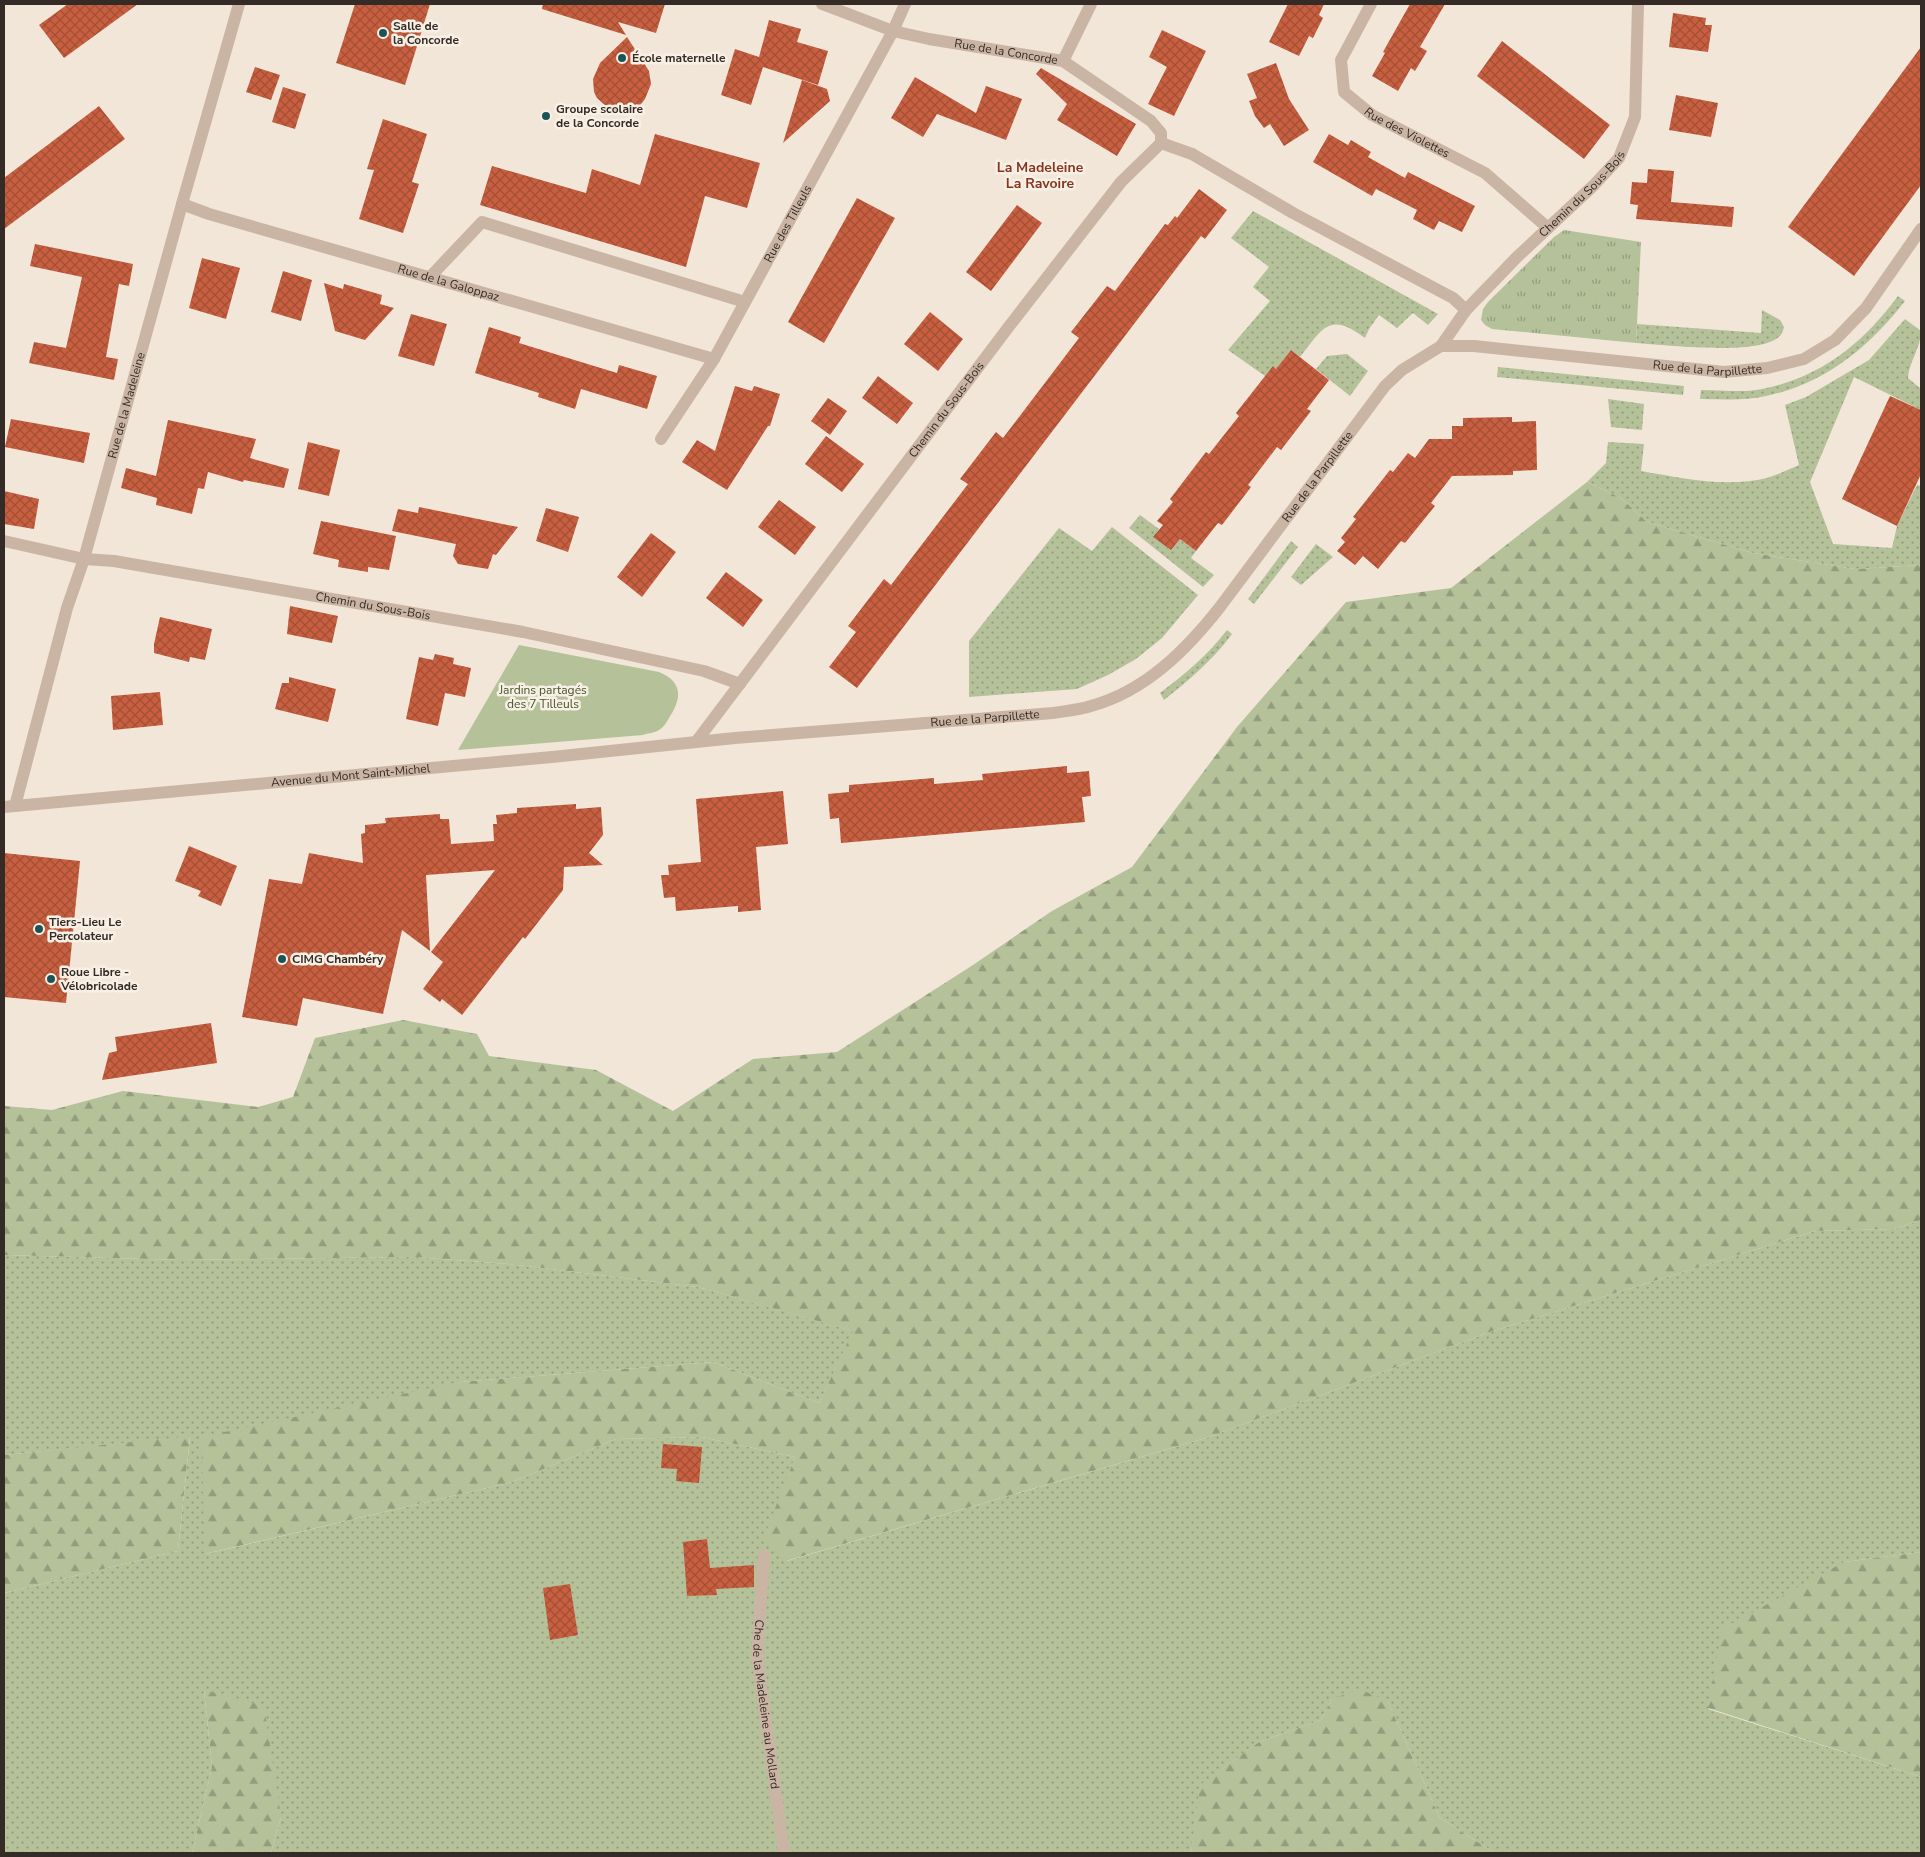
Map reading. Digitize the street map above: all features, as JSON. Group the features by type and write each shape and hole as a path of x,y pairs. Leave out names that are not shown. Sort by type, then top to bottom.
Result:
{"street":[{"name":"Rue de la Madeleine","path":"9,806 67,608 84,559 239,4"},
{"name":"Rue de la Concorde","path":"822,4 892,31 929,39 1063,60 1151,121 1161,133 1162,143"},
{"name":"Rue des Tilleuls","path":"661,439 714,360 905,4"},
{"path":"1063,60 1091,4"},
{"name":"Rue des Violettes","path":"1371,4 1341,60 1344,92 1372,115 1485,172 1548,228"},
{"name":"Chemin du Sous-Bois","path":"1441,346 1466,310 1594,185 1619,158 1635,116 1638,4"},
{"path":"1162,143 1192,154 1293,213 1453,298 1466,310"},
{"name":"Chemin du Sous-Bois","path":"696,742 1007,329 1121,182 1162,143"},
{"name":"Rue de la Galoppaz","path":"182,204 714,360"},
{"path":"430,277 482,222 746,302"},
{"name":"Rue de la Parpillette","path":"696,742 1053,713 1092,706 1143,682 1175,659 1201,631 1385,386 1402,370 1441,346 1474,346 1724,372 1767,368 1804,359 1835,340 1866,308 1921,229"},
{"name":"Chemin du Sous-Bois","path":"4,540 84,559 114,561 524,632 704,671 740,684"},
{"name":"Avenue du Mont Saint-Michel","path":"9,806 696,742"},
{"name":"Che de la Madeleine au Mollard","path":"764,1555 757,1656 784,1853"}],"green space":[{"path":"1253,211 1438,314 1428,325 1413,313 1397,328 1379,315 1365,338 1343,326 1335,324 1328,326 1321,331 1300,357 1291,350 1276,369 1273,366 1265,376 1228,350 1270,301 1253,287 1269,267 1231,238"},
{"path":"1564,230 1641,242 1636,343 1492,329 1481,320 1483,309 1488,302 1554,237"},
{"path":"1898,296 1905,301 1876,334 1844,361 1808,383 1758,398 1700,399 1701,390 1740,391 1762,389 1804,376 1822,367 1839,356 1870,329"},
{"path":"1762,310 1780,320 1784,327 1779,337 1764,344 1748,347 1709,348 1636,343 1637,324 1761,333"},
{"path":"1905,319 1921,331 1908,378 1921,389 1921,410 1854,377 1810,482 1833,544 1892,548 1897,526 1917,485 1921,486 1921,565 1855,569 1753,553 1647,522 1621,498 1587,482 1606,463 1608,442 1644,444 1641,471 1704,481 1751,481 1771,477 1799,465 1785,405 1806,397 1869,360"},
{"path":"1347,354 1368,371 1350,396 1316,369 1327,356"},
{"path":"1498,367 1684,386 1683,395 1497,377"},
{"path":"1608,399 1644,404 1642,430 1611,427"},
{"path":"1587,482 1621,498 1647,522 1753,553 1855,569 1921,565 1921,1220 1894,1229 1815,1231 1487,1333 1209,1437 786,1561 764,1537 795,1457 702,1437 616,1439 512,1482 205,1554 201,1437 459,1382 713,1362 819,1403 853,1331 698,1287 509,1264 414,1257 181,1260 4,1255 4,1106 52,1110 123,1091 258,1107 293,1097 315,1038 403,1020 477,1034 489,1056 596,1070 673,1111 753,1059 837,1052 973,965 1052,911 1132,867 1237,727 1346,602 1451,588"},
{"path":"1140,515 1159,529 1154,537 1171,550 1180,539 1196,551 1191,558 1214,575 1203,587 1129,528"},
{"path":"1112,527 1198,595 1162,638 1136,659 1108,675 1077,689 969,697 969,641 1059,528 1092,551"},
{"path":"1291,541 1298,547 1254,604 1248,599"},
{"path":"1316,544 1333,557 1301,585 1291,577"},
{"path":"1227,630 1232,634 1209,661 1164,700 1160,693 1196,664"},
{"name":"Jardins partagés des 7 Tilleuls","path":"519,645 659,672 667,676 676,686 678,697 676,704 662,728 656,732 643,735 458,750"},
{"path":"1921,1220 1921,1552 1844,1562 1708,1709 1921,1777 1921,1853 1495,1853 1440,1818 1388,1702 1332,1699 1321,1720 1259,1742 1201,1785 1191,1853 271,1853 281,1817 204,1690 212,1767 192,1853 4,1853 4,1593 178,1551 190,1437 4,1455 4,1255 181,1260 414,1257 509,1264 698,1287 854,1331 819,1403 713,1362 459,1382 206,1554 512,1482 616,1439 702,1437 795,1457 765,1537 787,1561 1209,1437 1487,1333 1815,1231 1894,1229"},
{"path":"190,1436 178,1551 4,1593 4,1455"},
{"path":"1921,1552 1921,1777 1708,1708 1722,1629 1844,1562"},
{"path":"1360,1689 1388,1702 1440,1818 1495,1853 1191,1853 1200,1785 1259,1742 1321,1720 1332,1699"},
{"path":"204,1690 264,1706 281,1817 271,1853 192,1853 212,1767"}],"building":[{"path":"68,4 138,4 64,58 39,25"},
{"name":"Salle de la Concorde","path":"355,4 430,4 405,85 336,63"},
{"path":"543,4 665,4 656,33 618,22 626,35 542,9"},
{"path":"1288,4 1324,4 1319,15 1323,18 1313,38 1309,36 1299,56 1269,42"},
{"path":"1410,4 1445,4 1420,47 1427,51 1415,71 1411,68 1398,91 1372,76"},
{"path":"1673,13 1706,18 1705,25 1712,25 1708,52 1669,47"},
{"path":"769,20 801,29 797,42 828,51 818,85 763,67 751,105 721,95 735,49 759,57"},
{"path":"1162,30 1206,51 1174,116 1148,104 1167,67 1149,57"},
{"path":"627,37 649,71 651,84 645,99 637,109 615,111 608,108 597,98 594,92 593,79 600,63"},
{"path":"1502,41 1610,125 1584,159 1477,76"},
{"path":"1921,47 1921,185 1854,276 1788,227"},
{"path":"1276,63 1289,99 1309,130 1284,146 1270,124 1264,128 1255,116 1249,101 1257,98 1247,74"},
{"path":"255,67 280,75 271,100 246,92"},
{"path":"1041,68 1136,124 1117,156 1057,120 1067,104 1036,74"},
{"path":"915,77 976,113 986,86 1022,99 1006,140 937,114 923,137 891,118"},
{"path":"802,80 827,89 830,101 783,143"},
{"path":"283,87 306,94 295,129 272,122"},
{"path":"1676,95 1718,103 1711,137 1669,130"},
{"path":"99,106 125,139 4,229 4,178"},
{"path":"383,119 427,134 412,182 419,184 403,233 359,219 374,170 367,169"},
{"path":"655,134 760,163 747,208 705,196 686,267 480,205 492,166 586,193 592,169 640,185"},
{"path":"1329,134 1348,145 1351,140 1371,152 1368,157 1405,178 1408,172 1475,206 1462,232 1439,221 1434,230 1413,219 1417,210 1376,189 1372,196 1313,162"},
{"path":"1648,169 1674,171 1671,202 1734,207 1732,227 1636,219 1638,205 1630,204 1632,182 1647,183"},
{"path":"1199,189 1227,210 1205,239 1201,236 857,688 829,667 856,632 848,626 884,579 891,585 968,484 960,479 996,432 1003,438 1079,338 1071,332 1107,286 1115,291 1165,224 1168,225 1175,216 1177,218"},
{"path":"857,198 895,218 824,343 788,322"},
{"path":"1017,205 1042,223 991,291 966,272"},
{"path":"35,244 133,264 129,286 119,284 106,357 118,359 114,380 29,363 34,342 66,348 82,277 30,266"},
{"path":"202,258 240,268 226,319 189,308"},
{"path":"283,271 312,280 301,321 271,312"},
{"path":"324,283 343,289 344,284 382,295 380,304 394,308 365,340 335,331"},
{"path":"930,312 963,339 938,371 904,344"},
{"path":"411,314 447,324 434,366 398,356"},
{"path":"489,327 521,337 519,343 617,373 619,365 657,376 647,409 581,389 575,409 538,397 539,393 475,373"},
{"path":"1291,350 1329,380 1307,409 1311,411 1281,450 1277,447 1248,485 1251,487 1222,525 1218,523 1196,551 1180,539 1171,550 1153,537 1163,525 1157,521 1173,502 1170,499 1206,452 1209,454 1239,416 1236,413 1273,366 1276,369"},
{"path":"878,376 913,403 897,424 862,398"},
{"path":"735,386 752,391 754,386 780,394 770,426 768,426 727,490 682,462 697,440 715,451"},
{"path":"1890,396 1921,410 1921,474 1897,526 1842,499"},
{"path":"828,398 847,411 830,435 811,421"},
{"path":"1512,417 1512,422 1536,421 1537,470 1513,471 1513,475 1452,476 1431,503 1435,506 1405,543 1401,541 1378,569 1363,556 1355,565 1337,551 1345,542 1341,538 1356,519 1353,517 1390,470 1393,472 1408,453 1415,458 1429,439 1452,439 1452,426 1463,426 1463,418"},
{"path":"11,419 90,433 84,463 5,447"},
{"path":"168,420 256,439 250,458 289,469 284,488 244,480 243,482 208,472 204,489 198,488 192,514 156,505 157,498 121,488 126,468 156,476"},
{"path":"826,436 864,464 842,492 805,464"},
{"path":"308,442 340,450 329,496 298,489"},
{"path":"4,491 39,499 34,529 4,524"},
{"path":"779,500 816,527 795,555 758,527"},
{"path":"419,507 518,527 496,555 493,554 488,569 458,564 453,556 456,544 392,531 398,509 418,513"},
{"path":"546,508 579,517 568,552 536,541"},
{"path":"321,521 396,536 389,570 368,567 368,572 338,567 339,560 313,554"},
{"path":"651,533 676,552 642,597 617,577"},
{"path":"726,572 763,600 743,627 706,598"},
{"path":"290,606 338,616 332,643 287,634"},
{"path":"160,617 212,629 205,660 190,657 189,662 154,653"},
{"path":"435,654 454,658 453,664 471,668 465,697 445,693 438,726 406,719 419,657 433,660"},
{"path":"289,677 336,689 328,722 275,709 282,683 289,683"},
{"path":"160,692 163,725 113,730 111,696"},
{"path":"1067,766 1067,773 1089,771 1091,796 1082,797 1085,822 841,843 839,818 830,819 828,794 849,792 849,785 934,778 934,784 983,780 982,774"},
{"path":"783,791 788,844 756,847 761,910 738,912 738,906 676,911 675,897 664,898 661,875 669,875 668,865 701,862 696,799"},
{"path":"576,804 576,809 601,807 603,835 589,853 603,865 564,867 563,890 525,939 523,937 462,1015 442,999 440,1002 423,989 443,962 431,952 495,870 426,875 430,951 402,930 383,1014 303,998 297,1026 242,1017 269,879 302,884 309,853 363,863 361,834 365,833 365,825 386,823 385,818 440,814 440,819 449,819 451,844 494,841 493,824 497,824 496,815 517,813 517,808"},
{"path":"189,846 237,866 221,906 198,896 201,891 175,881"},
{"name":"Tiers-Lieu Le Percolateur","path":"4,853 80,861 66,1003 4,997"},
{"path":"211,1023 217,1063 102,1080 109,1053 117,1051 115,1037"},
{"path":"663,1444 702,1447 699,1483 676,1481 677,1469 661,1468"},
{"path":"707,1539 710,1568 754,1565 754,1587 716,1589 717,1595 687,1596 683,1542"},
{"path":"570,1584 578,1635 550,1640 543,1588"}],"place":[{"name":"Salle de la Concorde","path":"383,33"},
{"name":"École maternelle","path":"622,58"},
{"name":"Groupe scolaire de la Concorde","path":"546,116"},
{"name":"Tiers-Lieu Le Percolateur","path":"39,929"},
{"name":"CIMG Chambéry","path":"282,959"},
{"name":"Roue Libre - Vélobricolade","path":"51,979"}],"district":[{"name":"La Madeleine La Ravoire","path":"1040,176"}]}
